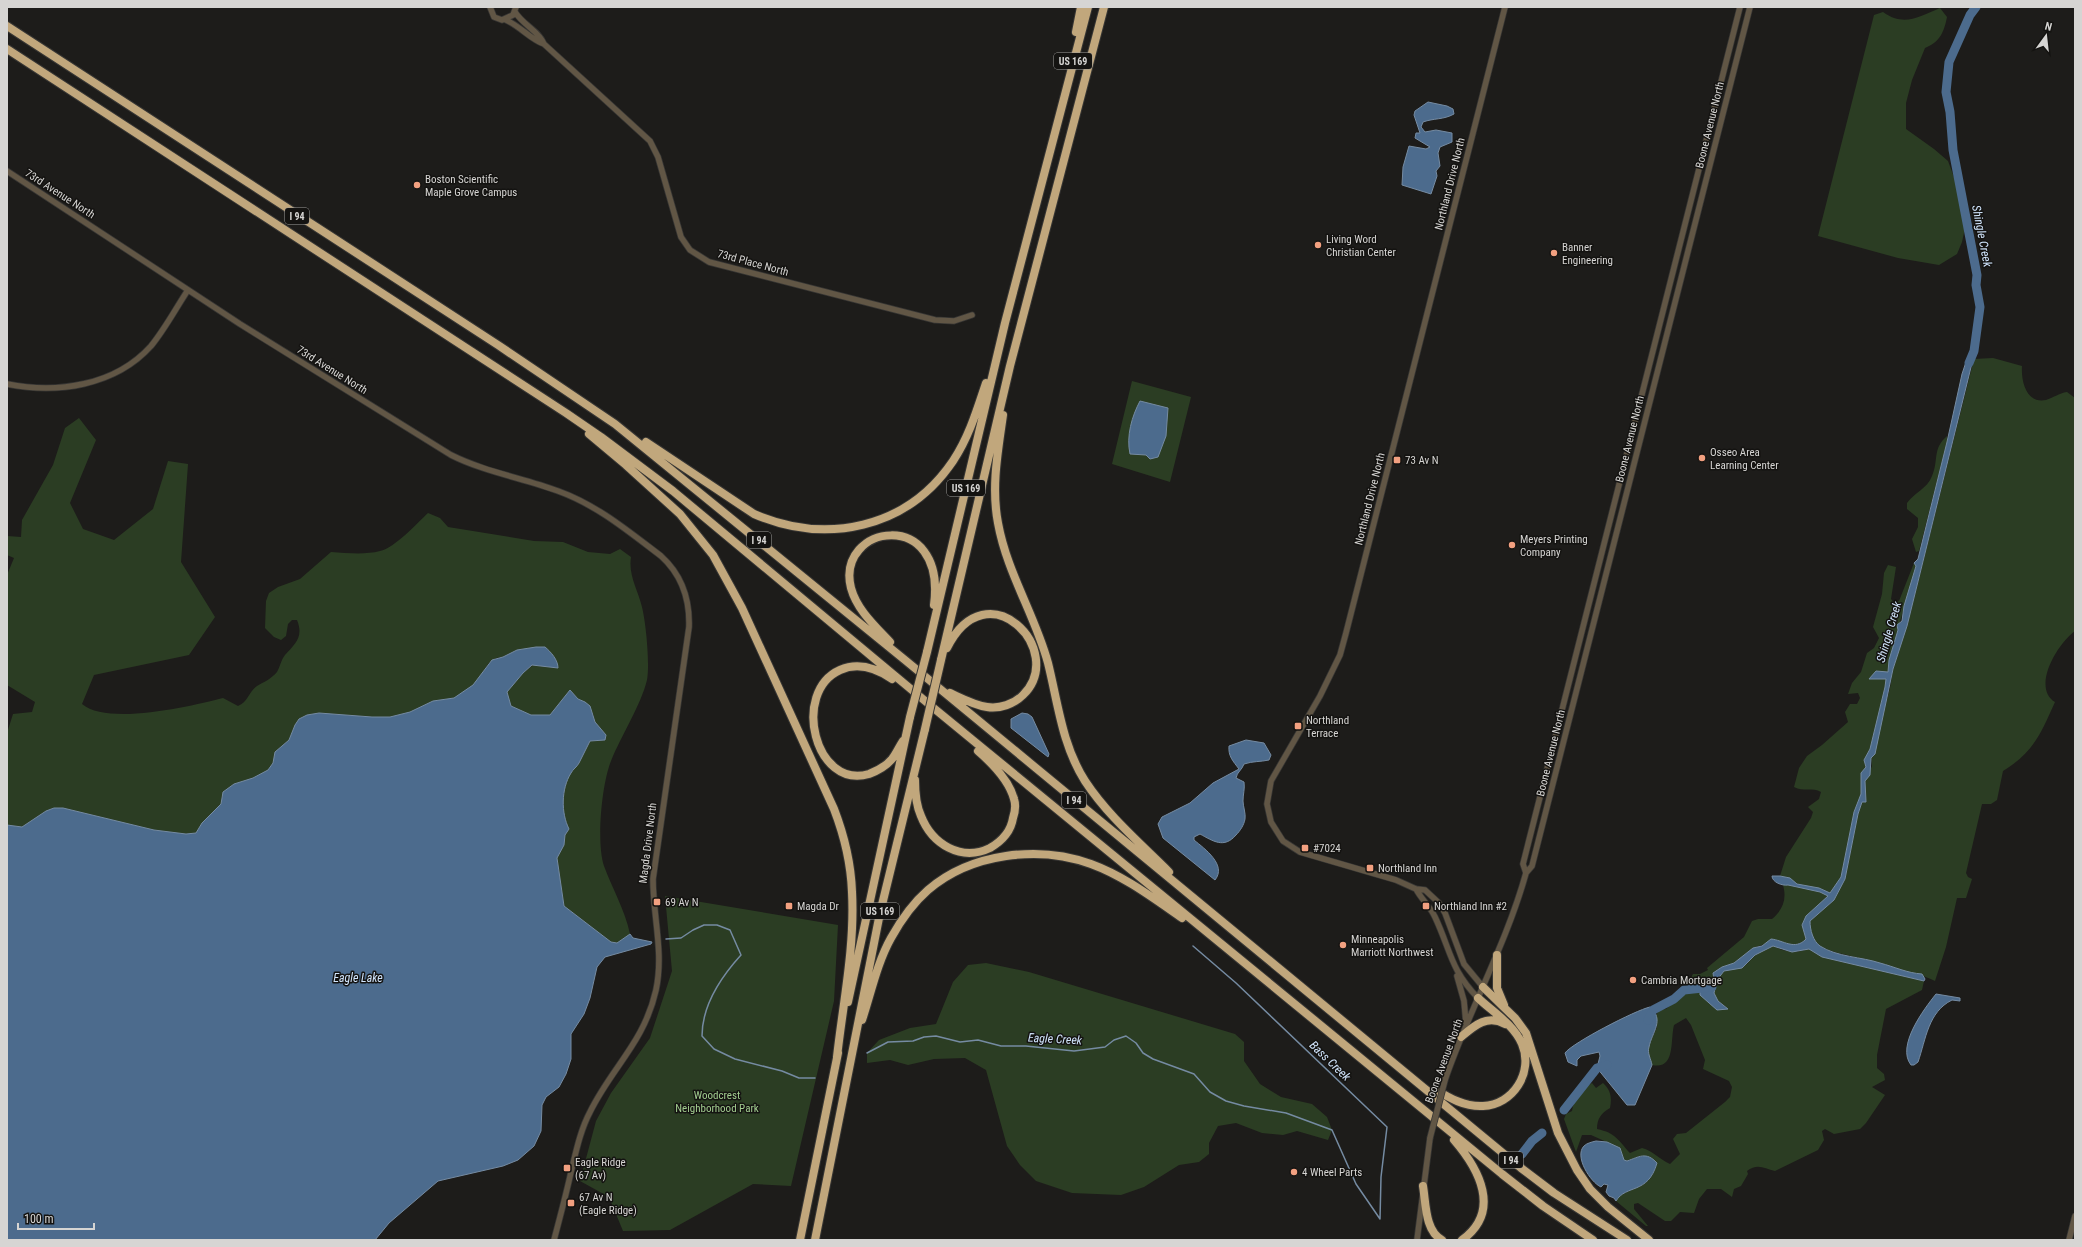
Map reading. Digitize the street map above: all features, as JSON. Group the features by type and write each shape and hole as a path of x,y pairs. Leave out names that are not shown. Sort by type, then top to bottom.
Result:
{"highway":[{"path":"1059,116 1081,7"},
{"name":"US 169","path":"800,1240 837,1057 910,717 927,652 1005,323 1088,7"},
{"name":"US 169","path":"815,1240 880,913 1010,366 1104,7"},
{"path":"1095,43 1108,7"},
{"name":"I 94","path":"7,26 588,405 674,471 928,678 1529,1174 1569,1203 1627,1240"},
{"name":"I 94","path":"7,49 602,437 674,491 936,710 1434,1119 1535,1200 1594,1240"},
{"path":"588,405 754,514 782,524 809,530 853,528 873,522 908,505 926,490 948,468 961,447 975,418 1005,323"},
{"path":"1010,366 995,474 997,515 1008,561 1043,648 1065,738 1081,773 1099,800 1113,816 1207,909"},
{"path":"542,398 626,465 680,514 704,542 740,604 831,802 844,842 852,893 849,954 837,1057"},
{"path":"927,652 935,587 934,573 928,558 920,547 907,538 884,535 871,540 859,552 852,565 850,579 853,594 861,610 874,626 928,678"},
{"path":"941,660 952,638 961,626 972,618 990,614 1005,617 1018,625 1033,646 1037,663 1035,676 1029,689 1020,698 1006,706 986,707 942,690"},
{"path":"906,737 892,760 873,773 853,776 836,769 822,751 814,728 814,708 820,688 834,673 847,668 862,666 881,672 924,700"},
{"path":"914,768 915,797 921,818 932,835 946,847 963,853 982,851 997,843 1009,832 1015,808 1014,798 1008,785 992,763 936,710"},
{"path":"851,1055 885,949 906,914 923,895 939,882 963,870 992,860 1015,855 1039,854 1074,859 1092,864 1130,884 1220,943"},
{"path":"1497,955 1497,988 1509,1012"},
{"path":"1483,987 1509,1012 1523,1028 1528,1037 1555,1124 1572,1163 1590,1189 1608,1208 1649,1240"},
{"path":"1386,1056 1421,1081 1449,1097 1474,1106 1488,1106 1509,1096 1519,1085 1523,1076 1525,1061 1524,1050 1513,1030 1478,998"},
{"path":"1461,1037 1477,1024 1487,1020 1502,1022 1513,1030"},
{"path":"1434,1119 1468,1157 1483,1186 1484,1200 1481,1215 1472,1231 1462,1240"},
{"path":"1423,1186 1431,1228 1435,1235 1442,1240"}],"street":[{"name":"Northland Drive North","path":"1483,987 1464,964 1450,926 1439,903 1425,890 1416,889 1396,880 1308,855 1294,849 1283,840 1274,828 1267,809 1267,796 1274,774 1320,696 1342,647 1505,7"},
{"name":"Boone Avenue North","path":"1526,873 1523,864 1740,7"},
{"name":"Boone Avenue North","path":"1417,1240 1430,1138 1445,1080 1461,1037 1497,955 1513,914 1526,873 1532,866 1750,7"},
{"name":"73rd Place North","path":"488,8 494,17 516,24 537,42 544,44"},
{"name":"73rd Place North","path":"516,9 521,21 541,37 544,44 650,141 658,157 681,237 690,250 709,262 935,320 954,321 972,315"},
{"path":"506,20 516,9"},
{"name":"73rd Avenue North","path":"7,171 188,290 451,455 468,463 558,491 579,500 617,522 661,556"},
{"path":"7,384 31,387 65,386 97,381 112,375 126,367 151,346 188,290"},
{"name":"Magda Drive North","path":"554,1240 583,1128 599,1095 627,1056 646,1023 658,979 660,945 653,900 653,879 689,616 687,596 681,580 669,563 661,556"},
{"name":"Northland Drive North","path":"1416,889 1433,912 1456,970 1465,985 1478,998"},
{"path":"1456,970 1464,1001 1466,1025"},
{"path":"2069,1240 2075,1216"}],"green space":[{"path":"1940,8 1947,17 1946,22 1943,32 1938,40 1925,48 1912,80 1906,103 1906,129 1948,161 1958,188 1965,228 1962,242 1957,254 1939,265 1898,258 1818,236 1874,15 1883,12 1891,17 1904,20 1918,17"},
{"path":"1993,358 2022,366 2026,390 2029,395 2034,398 2046,400 2061,393 2067,392 2075,398 2075,631 2061,645 2046,676 2048,695 2055,702 2041,732 2022,757 2003,771 1997,800 1991,804 1982,804 1966,873 1968,877 1972,879 1966,898 1957,898 1946,947 1935,981 1923,976 1824,948 1818,944 1814,938 1811,932 1810,921 1834,900 1845,879 1858,814 1862,802 1866,802 1865,781 1872,766 1871,758 1890,688 1893,669 1907,626 1974,359"},
{"path":"1132,381 1191,397 1170,482 1112,464"},
{"path":"79,418 96,440 70,503 83,529 114,540 153,509 168,461 188,464 181,562 215,617 189,655 94,675 82,704 94,710 130,714 172,709 223,698 238,706 246,699 254,688 277,672 284,657 295,644 299,636 299,626 297,620 292,620 288,624 286,636 281,640 274,637 265,628 266,601 269,593 278,587 300,579 331,552 362,553 386,549 412,529 428,513 440,518 448,527 534,541 563,542 588,552 610,554 620,549 631,557 630,564 632,576 642,607 645,623 648,673 644,690 636,710 611,761 605,783 600,828 600,843 604,866 622,908 630,934 617,943 611,942 564,906 557,858 564,845 565,835 569,829 566,823 563,808 565,786 571,772 578,764 590,741 605,740 606,735 595,722 593,714 585,702 578,699 570,690 550,715 531,715 511,706 507,692 523,673 533,665 558,668 555,659 545,647 517,650 503,657 496,658 489,663 473,686 454,699 433,701 410,712 390,717 319,713 307,715 299,719 289,740 275,752 273,763 268,770 253,778 234,784 222,796 221,804 202,823 196,833 186,834 154,830 63,808 54,808 46,811 22,827 7,825 7,733 13,714 32,712 35,702 7,685 7,575 14,558 7,555 7,536 21,537 22,520 53,465 65,428"},
{"path":"1947,436 1947,442 1919,551 1916,552 1912,539 1918,527 1918,518 1907,509 1907,503 1930,480 1934,470 1939,445"},
{"path":"1914,563 1916,566 1889,660 1888,672 1869,679 1886,679 1870,749 1864,760 1866,768 1861,773 1861,794 1854,812 1841,877 1830,893 1798,884 1780,876 1786,857 1811,818 1813,812 1808,807 1819,799 1821,792 1794,787 1799,768 1807,756 1848,722 1845,712 1850,704 1857,704 1860,698 1858,693 1848,694 1852,683 1861,672 1867,653 1874,648 1879,638 1873,627 1882,594 1884,573 1888,565 1896,567 1891,599 1894,603 1899,601"},
{"path":"1783,885 1820,891 1828,896 1806,916 1802,925 1806,939 1795,945 1777,940 1753,948 1734,963 1722,967 1713,973 1714,980 1711,985 1685,988 1693,974 1700,974 1708,970 1707,968 1744,937 1752,921 1758,919 1772,919 1776,916 1784,900 1785,895"},
{"name":"Woodcrest Neighborhood Park","path":"665,896 838,925 834,1001 791,1186 753,1184 670,1230 623,1231 609,1197 580,1181 596,1121 611,1093 650,1038 672,971"},
{"path":"1773,946 1782,950 1796,952 1809,949 1822,957 1924,981 1922,990 1886,1009 1877,1055 1877,1068 1884,1074 1885,1080 1872,1087 1885,1095 1866,1123 1860,1129 1834,1134 1825,1129 1822,1131 1824,1140 1818,1150 1775,1171 1761,1167 1754,1167 1747,1171 1748,1174 1741,1186 1734,1189 1732,1197 1721,1189 1707,1189 1699,1199 1694,1213 1680,1212 1671,1221 1665,1221 1638,1203 1634,1204 1634,1209 1648,1226 1646,1226 1616,1201 1626,1192 1643,1185 1649,1180 1657,1163 1642,1156 1627,1161 1624,1160 1620,1148 1591,1135 1582,1135 1576,1152 1564,1119 1566,1114 1572,1111 1576,1098 1585,1088 1592,1083 1596,1088 1603,1083 1609,1091 1611,1104 1610,1108 1600,1117 1597,1129 1613,1135 1630,1153 1642,1148 1670,1164 1680,1154 1673,1139 1677,1134 1686,1133 1725,1102 1730,1097 1732,1087 1729,1081 1703,1069 1705,1060 1691,1025 1686,1018 1674,1025 1672,1046 1665,1063 1660,1065 1652,1065 1648,1051 1657,1027 1656,1015 1659,1010 1666,1009 1685,993 1700,990 1700,995 1726,1007 1718,1001 1714,993 1717,980 1724,971 1747,964 1755,955"},
{"path":"986,963 1029,972 1235,1034 1244,1042 1244,1061 1260,1084 1281,1097 1312,1104 1327,1117 1332,1130 1328,1140 1297,1131 1283,1135 1262,1133 1236,1123 1218,1126 1209,1143 1209,1154 1199,1162 1179,1165 1144,1187 1121,1195 1072,1193 1036,1181 1020,1165 1007,1146 986,1070 965,1058 934,1059 908,1065 890,1060 867,1063 867,1053 879,1040 910,1028 936,1024 953,982 968,965"}],"water":[{"path":"1428,102 1447,106 1453,109 1454,114 1423,122 1421,127 1425,132 1436,130 1452,133 1452,142 1440,147 1438,153 1440,166 1436,171 1437,176 1431,194 1402,185 1403,167 1409,146 1426,149 1430,147 1415,138 1416,133 1420,133 1414,115 1415,111"},
{"path":"1975,351 1907,626 1893,669 1875,754 1871,758 1870,775 1865,781 1866,802 1862,802 1858,814 1845,879 1834,900 1810,921 1811,932 1815,941 1827,950 1922,974 1925,979 1924,981 1822,957 1809,949 1792,952 1773,946 1755,955 1742,968 1724,971 1717,980 1714,993 1718,1001 1728,1009 1717,1010 1700,995 1700,985 1711,985 1714,980 1713,973 1722,967 1734,963 1753,948 1762,946 1771,939 1793,945 1802,942 1806,939 1802,925 1806,916 1828,896 1820,892 1780,884 1775,882 1772,876 1790,878 1797,884 1819,888 1830,893 1841,877 1854,812 1861,794 1861,773 1866,767 1864,760 1870,749 1886,679 1869,679 1876,671 1888,672 1889,660 1898,630 1897,625 1902,621 1904,606 1916,566 1914,563 1918,559 1962,374 1968,356"},
{"path":"1140,401 1168,408 1166,436 1158,457 1150,459 1146,455 1130,454 1130,426"},
{"name":"Eagle Lake","path":"545,647 552,654 558,668 532,665 507,692 511,706 531,715 550,715 570,690 578,699 590,706 595,722 606,735 605,740 590,741 565,786 563,808 566,823 569,829 565,835 564,845 557,858 564,906 611,942 617,943 630,934 633,938 652,942 651,944 605,957 597,967 590,998 584,1014 571,1034 571,1059 566,1074 559,1087 546,1097 542,1105 541,1131 534,1146 518,1160 503,1166 438,1181 389,1223 375,1240 7,1240 7,825 22,827 46,811 54,808 63,808 154,830 186,834 196,833 202,823 221,804 223,792 234,784 253,778 268,770 273,763 275,752 289,740 299,719 307,715 319,713 390,717 410,712 433,701 454,698 473,685 492,660 503,657 517,650"},
{"path":"1022,713 1028,714 1032,717 1049,754 1048,757 1011,728 1011,719"},
{"path":"1246,740 1264,743 1271,755 1269,760 1244,764 1236,778 1244,782 1243,801 1245,817 1243,826 1232,839 1223,843 1214,841 1200,834 1194,837 1194,840 1209,853 1217,863 1218,874 1215,880 1163,838 1158,824 1162,817 1190,803 1213,783 1239,769 1230,756 1229,746"},
{"path":"1936,994 1960,998 1960,1001 1952,1000 1944,1005 1938,1012 1929,1027 1918,1062 1911,1065 1907,1057 1909,1038 1919,1018"},
{"path":"1650,1007 1657,1017 1656,1026 1649,1049 1652,1065 1635,1105 1627,1105 1597,1068 1600,1056 1599,1052 1581,1056 1577,1060 1577,1066 1568,1062 1565,1053 1579,1042 1605,1027"},
{"path":"1596,1141 1607,1142 1620,1148 1624,1160 1627,1161 1642,1156 1653,1159 1657,1163 1653,1173 1643,1185 1625,1192 1616,1201 1606,1192 1608,1185 1604,1184 1601,1187 1592,1180 1582,1162 1581,1150 1588,1143"}],"waterway":[{"name":"Shingle Creek","path":"1969,363 1974,351 1980,307 1976,285 1977,275 1953,150 1950,112 1946,92 1949,62 1970,15 1976,7"},
{"name":"Eagle Creek","path":"666,939 681,938 704,925 717,925 730,930 741,955 726,973 714,992 705,1013 702,1036 714,1049 735,1059 782,1071 799,1078 815,1078"},
{"name":"Bass Creek","path":"1193,946 1236,983 1387,1127 1381,1177 1380,1219"},
{"name":"Shingle Creek","path":"1648,1020 1653,1010 1674,999 1684,990 1712,987"},
{"name":"Eagle Creek","path":"867,1053 888,1042 913,1041 924,1037 936,1036 960,1042 978,1040 1001,1046 1026,1046 1074,1051 1105,1047 1114,1040 1126,1036 1136,1043 1143,1053 1153,1059 1194,1074 1210,1092 1226,1101 1244,1106 1286,1113 1332,1130 1356,1184 1380,1219"},
{"name":"Shingle Creek","path":"1564,1110 1597,1068 1607,1065"},
{"name":"Shingle Creek","path":"1522,1154 1532,1141 1542,1133"}],"place":[{"name":"Boston Scientific Maple Grove Campus","path":"417,185"},
{"name":"Living Word Christian Center","path":"1318,245"},
{"name":"Banner Engineering","path":"1554,253"},
{"name":"Osseo Area Learning Center","path":"1702,458"},
{"name":"73 Av N","path":"1397,460"},
{"name":"Meyers Printing Company","path":"1512,545"},
{"name":"Northland Terrace","path":"1298,726"},
{"name":"#7024","path":"1305,848"},
{"name":"Northland Inn","path":"1370,868"},
{"name":"69 Av N","path":"657,902"},
{"name":"Magda Dr","path":"789,906"},
{"name":"Northland Inn #2","path":"1426,906"},
{"name":"Minneapolis Marriott Northwest","path":"1343,945"},
{"name":"Cambria Mortgage","path":"1633,980"},
{"name":"Eagle Ridge (67 Av)","path":"567,1168"},
{"name":"4 Wheel Parts","path":"1294,1172"},
{"name":"67 Av N (Eagle Ridge)","path":"571,1203"}]}
